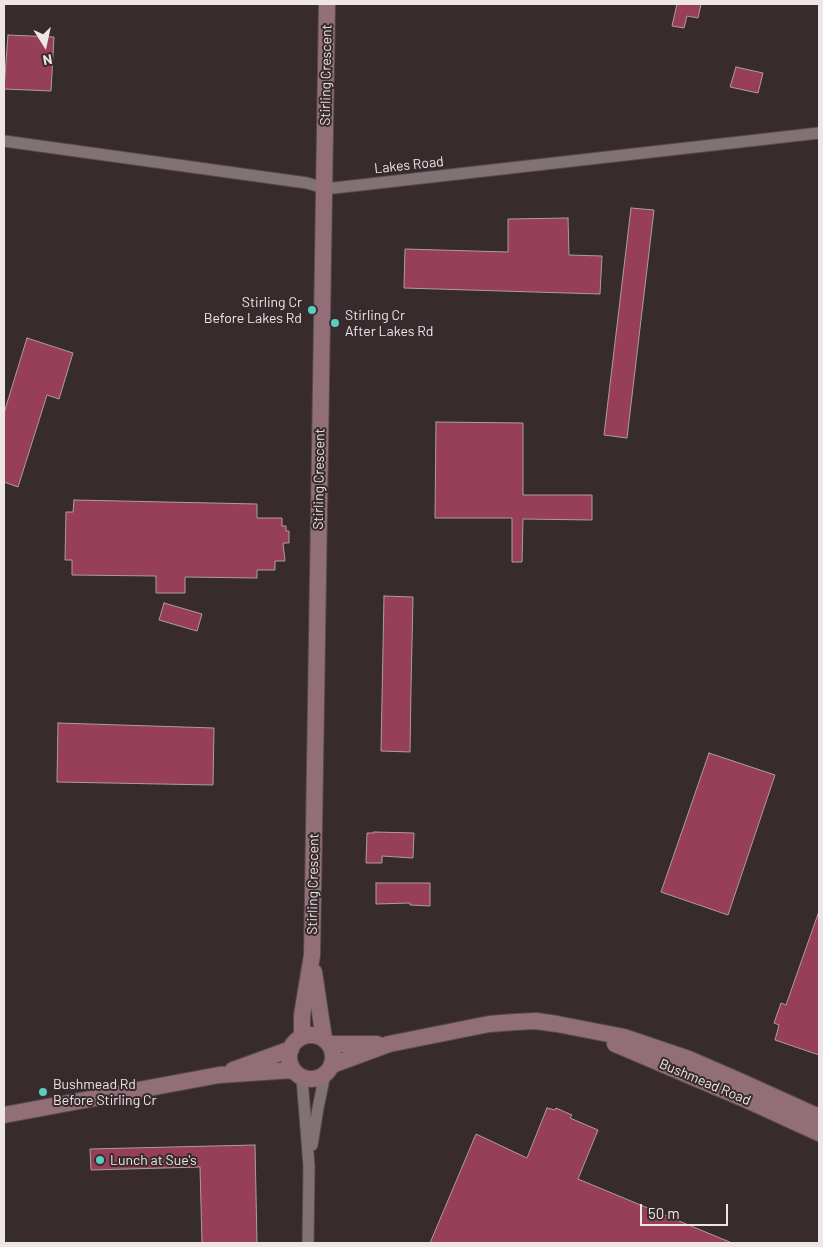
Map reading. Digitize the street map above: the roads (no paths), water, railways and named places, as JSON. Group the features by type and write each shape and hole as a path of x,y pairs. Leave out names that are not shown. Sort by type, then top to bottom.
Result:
{"main road":[{"name":"Stirling Crescent","path":"302,1037 302,1015 312,955 327,4"},
{"name":"Stirling Crescent","path":"312,955 327,1042"},
{"name":"Bushmead Road","path":"4,1115 219,1076 298,1074 310,1079 318,1078 328,1069 389,1044 472,1027 536,1021 624,1036 689,1060 819,1117"},
{"name":"Bushmead Road","path":"591,1031 618,1046 749,1101 819,1133"},
{"name":"Bushmead Road","path":"219,1076 290,1048 295,1041 310,1035 317,1036 327,1042 389,1044"},
{"path":"327,1042 333,1054 328,1069"},
{"path":"290,1048 289,1060 298,1074"}],"street":[{"name":"Lakes Road","path":"4,141 334,188 819,133"},
{"path":"309,1166 318,1108 328,1069"},
{"path":"298,1074 309,1166 308,1243"}],"place":[{"name":"Stirling Cr Before Lakes Rd","path":"312,310"},
{"name":"Stirling Cr After Lakes Rd","path":"335,323"},
{"name":"Bushmead Rd Before Stirling Cr","path":"43,1092"},
{"name":"Lunch at Sue's","path":"100,1160"}]}
